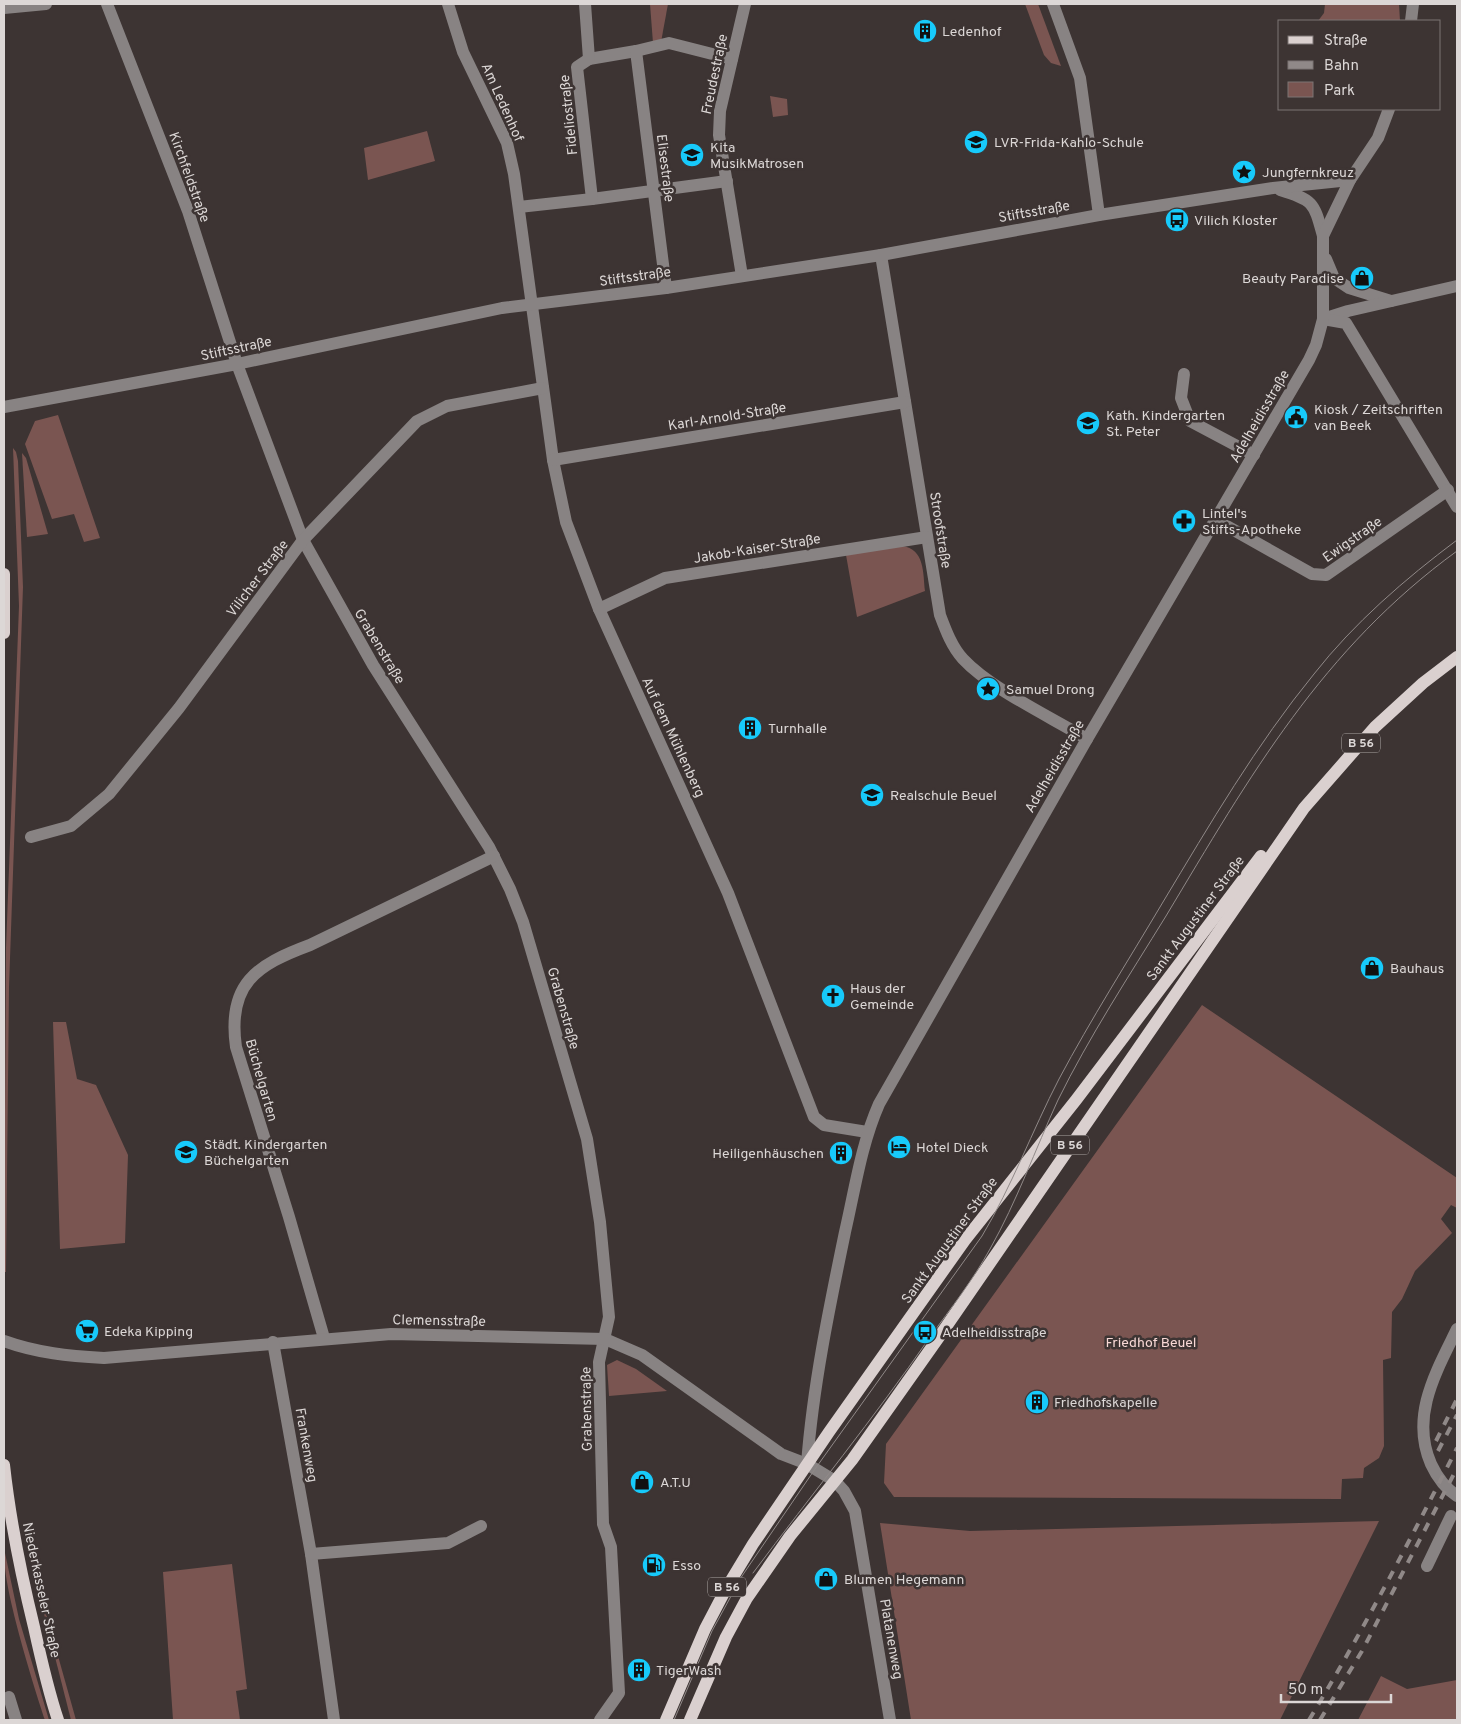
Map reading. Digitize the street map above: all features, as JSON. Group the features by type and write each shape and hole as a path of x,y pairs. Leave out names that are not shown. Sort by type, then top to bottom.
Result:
{"main road":[{"path":"4,574 4,633"},
{"name":"Sankt Augustiner Straße","path":"666,1720 705,1629 753,1544 807,1464 966,1240 1076,1100 1281,830 1304,808 1375,727 1423,683 1457,657"},
{"name":"Sankt Augustiner Straße","path":"690,1720 726,1637 747,1598 790,1536 852,1460 1304,808"},
{"name":"Niederkasseler Straße","path":"4,1465 19,1562 50,1698 58,1720"}],"street":[{"path":"4,8 46,4"},
{"name":"Kirchfeldstraße","path":"107,4 188,211 237,364"},
{"name":"Am Ledenhof","path":"448,4 463,52 507,143 519,207 531,305"},
{"path":"584,4 589,59 636,52 669,43 732,59"},
{"name":"Freudestraße","path":"742,276 719,135 720,119 745,4"},
{"path":"1053,4 1077,68 1099,215"},
{"path":"1411,20 1413,4"},
{"name":"Elisestraße","path":"636,52 666,288"},
{"name":"Fideliostraße","path":"589,59 577,67 592,199"},
{"name":"Adelheidisstraße","path":"807,1464 810,1423 867,1132 879,1104 1087,739 1309,360 1323,319 1323,236 1350,180 1378,138 1389,110"},
{"name":"Stiftsstraße","path":"4,407 237,364 458,316 666,288 881,254 1099,215 1273,188 1350,180"},
{"path":"519,207 727,181"},
{"name":"Stiftsstraße","path":"1273,188 1305,198 1316,209 1323,236"},
{"name":"Stroofstraße","path":"881,254 926,536 940,615 949,638 962,658 981,676 1087,739"},
{"path":"1324,254 1334,278 1348,288 1391,301"},
{"path":"1323,319 1457,286"},
{"name":"Auf dem Mühlenberg","path":"531,305 554,460 566,522 599,610 728,893 814,1117 824,1125 867,1132"},
{"path":"1323,319 1346,323 1457,507"},
{"name":"Grabenstraße","path":"237,364 303,540 373,665 494,856 510,889 524,922 587,1139 600,1222 610,1317 599,1362 603,1524 611,1547 619,1693 600,1720"},
{"path":"1184,374 1181,398 1190,421 1254,455"},
{"name":"Vilicher Straße","path":"31,837 71,826 109,794 179,708 303,540 417,421 447,406 543,388"},
{"name":"Karl-Arnold-Straße","path":"554,460 905,402"},
{"name":"Ewigstraße","path":"1216,520 1312,574 1326,575 1448,490"},
{"name":"Jakob-Kaiser-Straße","path":"599,610 665,578 926,536"},
{"name":"Büchelgarten","path":"324,1338 289,1217 236,1047 232,1022 236,1001 246,984 259,970 283,955 310,945 494,856"},
{"path":"1457,1329 1430,1389 1422,1428 1424,1442 1434,1472 1443,1484 1457,1496"},
{"name":"Clemensstraße","path":"4,1341 22,1348 60,1355 104,1358 273,1342 391,1334 604,1339 642,1355 781,1454 807,1464 834,1481"},
{"name":"Frankenweg","path":"273,1342 311,1554 334,1720"},
{"name":"Platanenweg","path":"834,1481 844,1491 855,1511 890,1720"},
{"path":"1427,1566 1451,1516"},
{"path":"311,1554 448,1543 481,1526"},
{"path":"9,1697 16,1720"}],"green space":[{"path":"650,4 668,4 661,42 653,43"},
{"path":"1025,4 1038,4 1061,66 1051,63 1044,55"},
{"path":"1325,4 1399,4 1400,20 1319,20 1324,13"},
{"path":"770,96 787,99 788,115 773,117"},
{"path":"427,131 435,161 368,180 364,148"},
{"path":"58,415 100,538 84,542 74,514 52,519 25,444 35,421"},
{"path":"13,448 18,461 23,587 9,987 6,1272 4,1272 6,948 19,606"},
{"path":"22,453 26,458 48,534 27,537"},
{"path":"902,546 910,548 919,557 923,570 925,591 857,617 846,555"},
{"name":"Friedhof Beuel","path":"1202,1005 1457,1178 1457,1208 1451,1205 1441,1219 1452,1233 1415,1271 1402,1299 1392,1312 1391,1358 1383,1360 1384,1446 1379,1458 1364,1468 1363,1478 1342,1479 1341,1499 894,1497 884,1483 886,1444"},
{"path":"53,1022 66,1022 77,1079 96,1085 128,1155 125,1243 60,1249"},
{"path":"617,1360 636,1369 667,1391 609,1396 607,1365"},
{"path":"1379,1521 1280,1720 911,1720 880,1523 970,1531"},
{"path":"5,1553 19,1619 49,1720 45,1720 19,1635 8,1586"},
{"path":"232,1564 247,1689 236,1691 240,1720 173,1720 163,1572"},
{"path":"40,1598 42,1599 76,1720 71,1720"},
{"path":"1381,1676 1407,1689 1457,1680 1457,1720 1358,1720"}],"tram line":[{"path":"674,1720 712,1631 742,1576 815,1469 982,1236 1003,1198 1049,1099 1071,1057 1234,785 1293,701 1329,655 1381,602 1457,540"},
{"path":"753,1573 887,1397 976,1272 1009,1212 1058,1100 1083,1053 1259,765 1292,718 1366,630 1409,589 1457,551"}],"railway":[{"path":"1436,1441 1457,1399"},
{"path":"1438,1451 1457,1415"},
{"path":"1309,1720 1367,1619 1457,1448"},
{"path":"1320,1720 1362,1651 1457,1468"}],"place":[{"name":"Ledenhof","path":"925,31"},
{"name":"LVR-Frida-Kahlo-Schule","path":"976,142"},
{"name":"Kita MusikMatrosen","path":"692,155"},
{"name":"Jungfernkreuz","path":"1244,172"},
{"name":"Vilich Kloster","path":"1177,220"},
{"name":"Beauty Paradise","path":"1362,278"},
{"name":"Kiosk / Zeitschriften van Beek","path":"1296,417"},
{"name":"Kath. Kindergarten St. Peter","path":"1088,423"},
{"name":"Lintel's Stifts-Apotheke","path":"1184,521"},
{"name":"Samuel Drong","path":"988,689"},
{"name":"Turnhalle","path":"750,728"},
{"name":"Realschule Beuel","path":"872,795"},
{"name":"Bauhaus","path":"1372,968"},
{"name":"Haus der Gemeinde","path":"833,996"},
{"name":"Hotel Dieck","path":"899,1147"},
{"name":"Städt. Kindergarten Büchelgarten","path":"186,1152"},
{"name":"Heiligenhäuschen","path":"841,1153"},
{"name":"Edeka Kipping","path":"87,1331"},
{"name":"Adelheidisstraße","path":"925,1332"},
{"name":"Friedhofskapelle","path":"1037,1402"},
{"name":"A.T.U","path":"642,1482"},
{"name":"Esso","path":"654,1565"},
{"name":"Blumen Hegemann","path":"826,1579"},
{"name":"TigerWash","path":"639,1670"}]}
